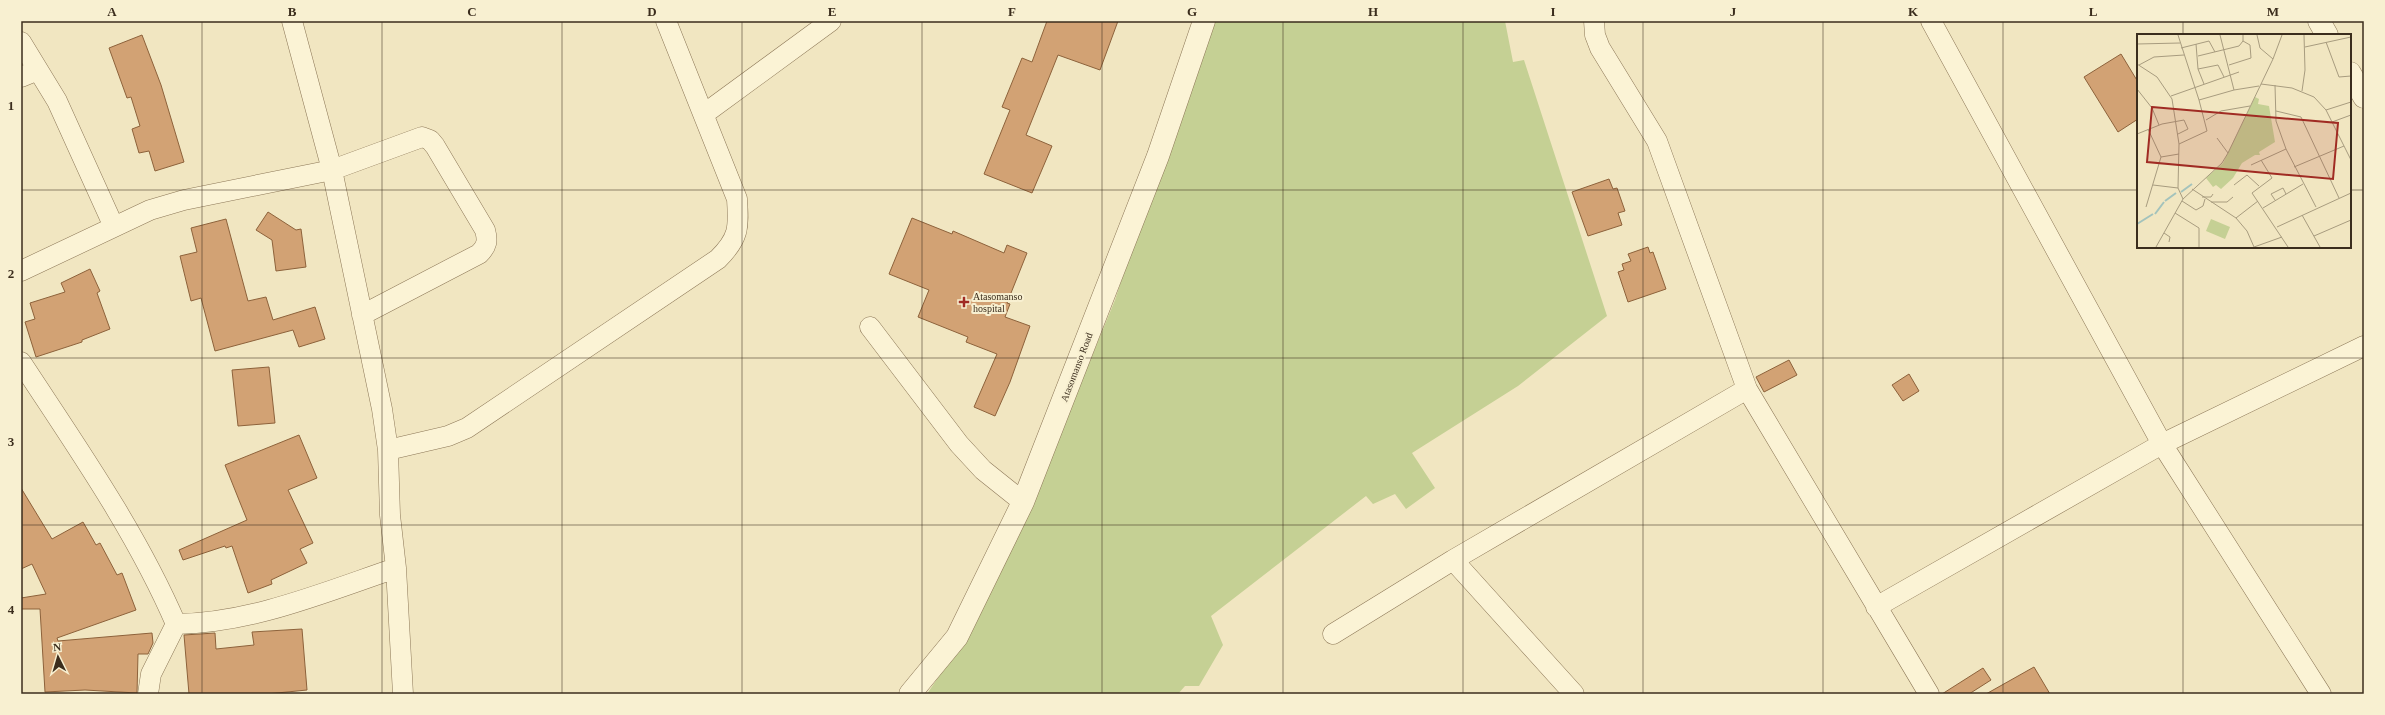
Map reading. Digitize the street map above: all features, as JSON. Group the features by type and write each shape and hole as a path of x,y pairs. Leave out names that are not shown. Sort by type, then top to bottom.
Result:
{"street":[{"path":"292,21 332,170 388,450 390,515 396,568 403,694"},
{"path":"388,450 448,436 467,428 718,259 733,244 739,225 737,199 666,21"},
{"path":"704,114 831,21"},
{"name":"Atasomanso Road","path":"910,694 957,637 1023,502 1158,156 1204,21"},
{"path":"1594,21 1595,35 1600,48 1656,141 1747,389 1929,694"},
{"path":"1931,21 2162,444 2321,694"},
{"path":"2319,21 2326,34"},
{"path":"21,42 30,74 57,101 114,227"},
{"path":"2351,76 2364,97"},
{"path":"21,271 150,210 184,200 332,170 415,138 422,137 430,140 486,230 488,238 486,247 479,254 362,315"},
{"path":"870,327 959,444 983,470 1023,502"},
{"path":"1876,607 2162,444 2364,346"},
{"path":"21,362 112,502 163,595 176,624"},
{"path":"1333,634 1453,560 1747,389"},
{"path":"1453,560 1574,694"},
{"path":"176,624 213,621 284,606 396,568"},
{"path":"148,694 151,674 176,624"}],"green space":[{"path":"1206,21 1505,21 1513,62 1524,60 1607,316 1518,386 1412,453 1435,488 1406,509 1395,494 1373,504 1366,496 1211,616 1223,645 1199,686 1185,686 1178,694 927,694 966,636 1044,473 1115,300"}],"building":[{"path":"1047,21 1118,21 1100,70 1058,55 1026,135 1052,146 1032,193 984,174 1010,110 1002,107 1022,58 1032,62"},
{"path":"142,35 161,85 184,162 155,171 149,151 139,153 132,129 140,126 131,97 127,98 109,48"},
{"path":"2121,54 2137,80 2137,120 2118,132 2084,77"},
{"path":"1609,179 1613,189 1617,188 1625,211 1618,213 1622,225 1588,236 1572,192"},
{"path":"268,212 296,230 301,229 306,267 276,271 272,240 256,230"},
{"path":"912,218 952,234 953,231 1004,253 1007,245 1027,253 1007,303 1010,304 1005,317 1030,326 1010,382 995,416 974,407 997,354 966,342 968,337 918,317 929,290 889,274"},
{"path":"226,219 248,301 266,297 273,320 315,307 325,339 299,347 293,330 215,351 201,298 191,301 180,256 197,252 191,228"},
{"path":"1648,247 1650,253 1653,252 1666,289 1628,302 1618,272 1624,270 1622,264 1631,261 1628,254"},
{"path":"90,269 100,291 97,293 110,329 82,340 82,342 36,357 25,322 35,319 30,303 65,292 61,283"},
{"path":"1789,360 1797,375 1764,392 1756,377"},
{"path":"269,367 275,423 238,426 232,370"},
{"path":"1909,374 1919,391 1903,401 1892,385"},
{"path":"299,435 317,478 288,490 313,543 300,549 307,563 271,580 272,584 248,593 232,546 226,548 225,546 183,560 179,550 247,520 225,465"},
{"path":"21,488 52,539 83,522 96,545 100,543 117,575 122,573 136,610 57,638 58,641 152,633 153,643 148,654 138,654 137,693 85,690 45,692 40,609 21,609 21,598 46,594 32,564 21,569"},
{"path":"302,629 307,690 267,694 189,694 184,635 215,633 216,649 254,645 252,632"},
{"path":"2034,667 2050,694 1986,694"},
{"path":"1983,668 1991,680 1969,694 1942,694"}],"place":[{"name":"Atasomanso hospital","path":"964,302"}]}
